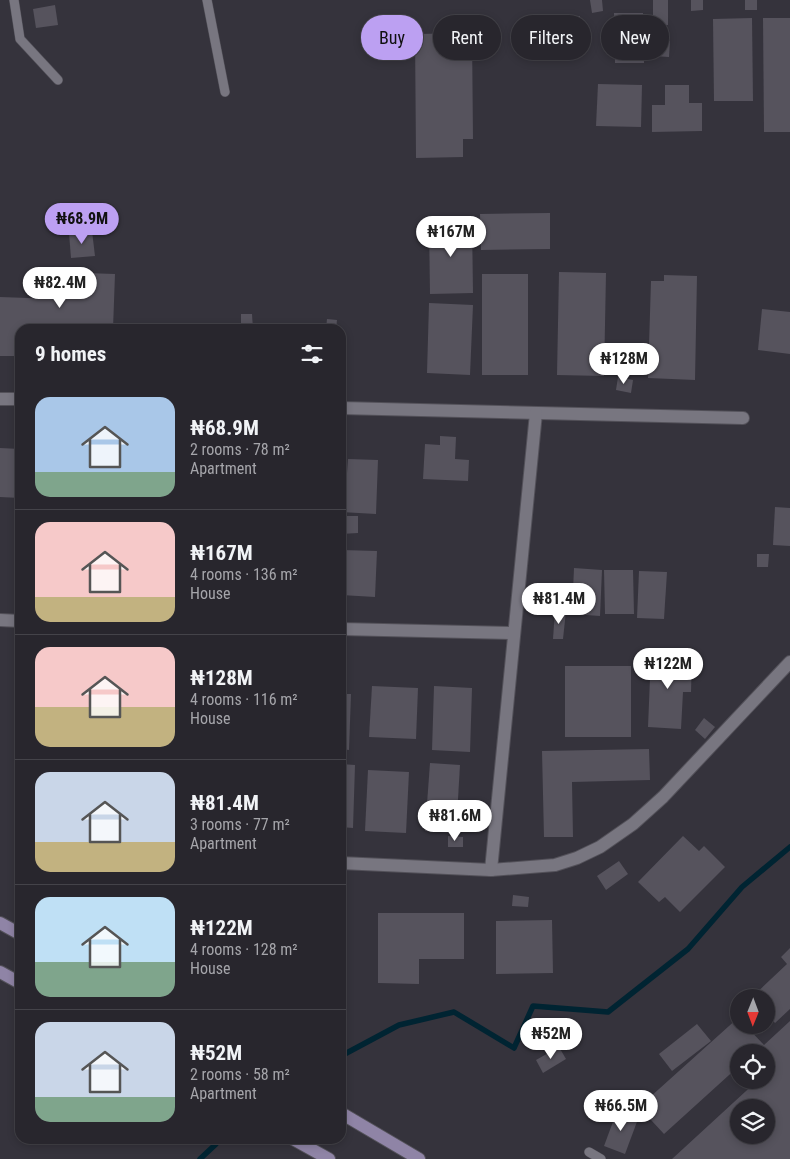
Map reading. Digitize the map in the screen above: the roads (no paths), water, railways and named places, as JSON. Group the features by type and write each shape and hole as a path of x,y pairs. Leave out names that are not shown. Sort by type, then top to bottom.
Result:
{"main road":[{"path":"0,923 15,931"},
{"path":"0,972 15,980"},
{"path":"346,1116 419,1159"},
{"path":"302,1144 329,1159"}],"street":[{"path":"0,399 15,400"},
{"path":"346,408 743,418"},
{"path":"491,870 536,413"},
{"path":"0,620 15,621"},
{"path":"346,629 514,633"},
{"path":"346,863 491,870 554,865 577,858 600,847 634,824 663,797 790,662"}],"lane":[{"path":"14,0 20,39 58,80"},
{"path":"207,0 225,92"},
{"path":"589,1152 601,1159"}],"waterway":[{"path":"346,1053 399,1025 454,1012 514,1048 533,1006 608,1012 688,949 742,887 790,847"},
{"path":"200,1159 216,1144"}]}
